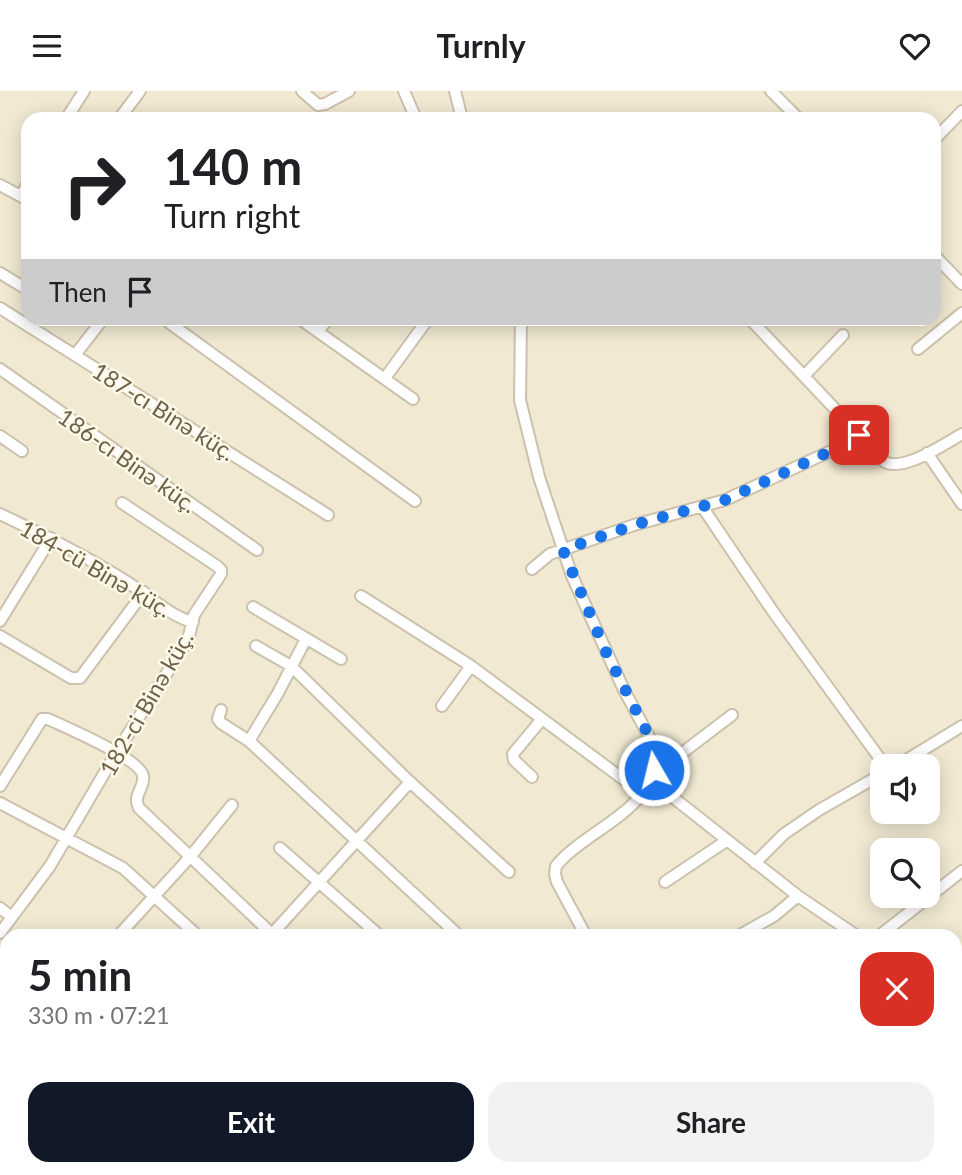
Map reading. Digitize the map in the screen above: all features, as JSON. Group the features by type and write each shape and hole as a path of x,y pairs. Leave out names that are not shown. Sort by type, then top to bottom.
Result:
{"street":[{"path":"70,112 84,91"},
{"path":"124,112 140,91"},
{"path":"302,91 318,105 349,91"},
{"path":"404,91 413,112"},
{"path":"455,91 460,112"},
{"path":"771,91 792,112"},
{"path":"941,133 962,111"},
{"path":"0,185 21,196"},
{"path":"941,262 962,283"},
{"path":"0,274 21,286"},
{"name":"187-cı Binə küç.","path":"0,308 21,321"},
{"path":"918,349 962,313"},
{"name":"187-cı Binə küç.","path":"29,326 328,515"},
{"path":"75,355 98,326"},
{"path":"174,326 415,501"},
{"path":"310,326 414,399"},
{"path":"318,331 322,326"},
{"path":"385,378 423,326"},
{"path":"521,326 522,412 539,477 563,550 610,662 652,742 656,756 654,770 647,786 631,806 556,866 557,882 582,929"},
{"path":"757,326 885,462 908,462 962,434"},
{"path":"804,376 843,335"},
{"name":"186-cı Binə küç.","path":"0,369 257,550"},
{"path":"531,569 550,554 634,525 703,508 752,489 846,444 859,435"},
{"path":"0,436 22,451"},
{"path":"927,453 962,504"},
{"name":"182-ci Binə küç.","path":"3,929 50,866 116,753 188,641 198,606 220,574 221,570 122,503"},
{"path":"703,508 774,613 877,754"},
{"name":"184-cü Binə küç.","path":"0,514 51,538 144,592 179,617 192,622"},
{"path":"0,621 51,538"},
{"path":"0,636 71,678 80,678 144,592"},
{"path":"361,596 471,666 623,779 655,787 670,795 798,896 847,929"},
{"path":"253,607 341,659"},
{"path":"249,741 306,639"},
{"path":"256,646 291,666 410,782 509,872"},
{"path":"442,706 471,666"},
{"path":"221,710 218,719 221,723 249,741 452,929"},
{"path":"654,770 669,763 732,715"},
{"path":"0,786 42,719 48,719 116,753 136,765 143,774 136,798 139,808 267,929"},
{"path":"533,777 514,760 513,754 542,719"},
{"path":"916,754 962,726"},
{"path":"755,863 784,834 870,781"},
{"path":"278,929 410,782"},
{"path":"0,803 123,868 190,929"},
{"path":"124,929 190,857 232,804"},
{"path":"665,882 726,841"},
{"path":"280,848 372,929"},
{"path":"887,929 962,871"},
{"path":"753,929 798,896"},
{"path":"0,908 12,918"}],"shaded area":[{"path":"0,91 962,91 962,929 0,929"}],"route":[{"path":"654,770 656,756 652,742 606,652 563,550 634,525 725,500 846,444 859,435"}]}
